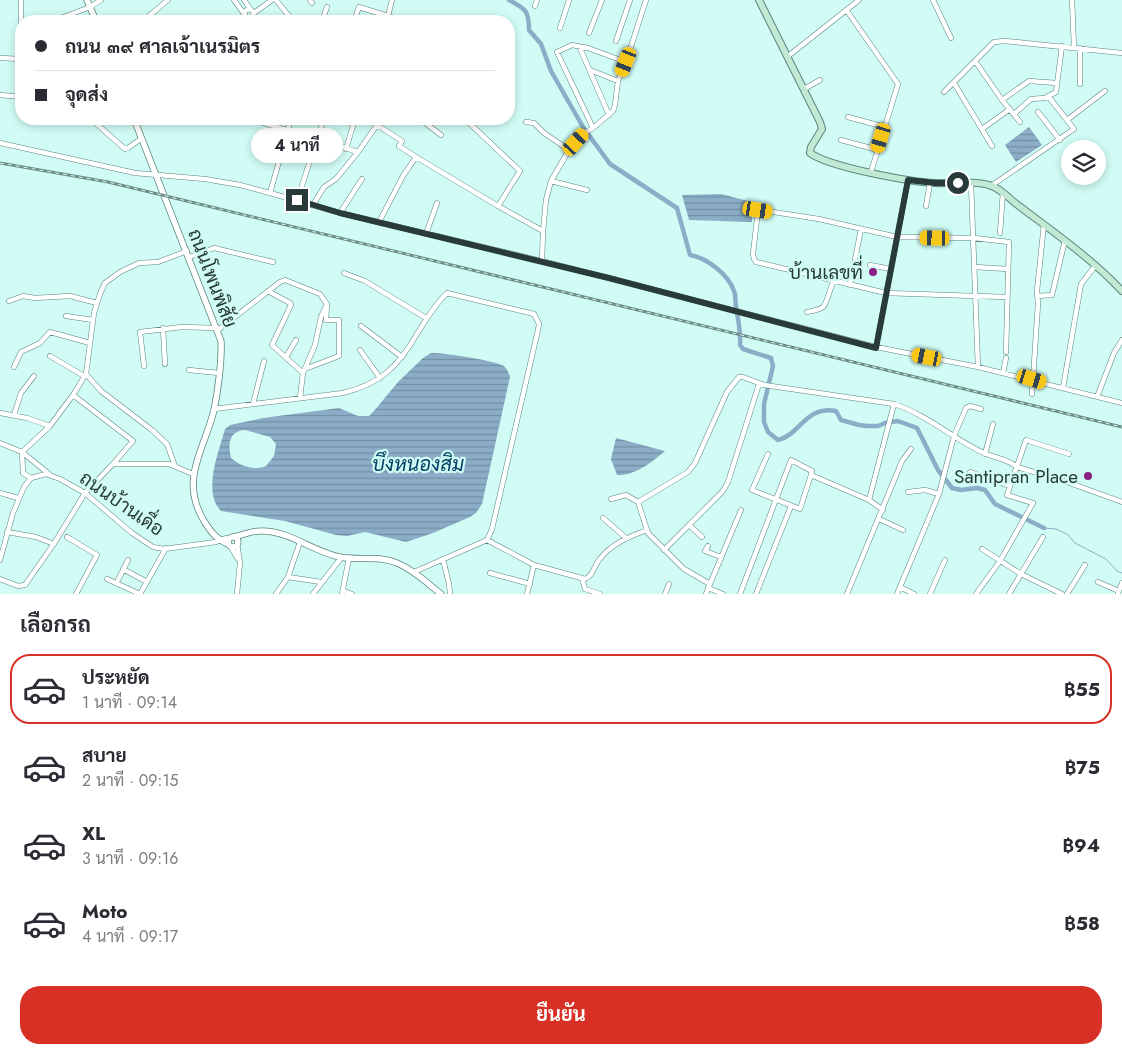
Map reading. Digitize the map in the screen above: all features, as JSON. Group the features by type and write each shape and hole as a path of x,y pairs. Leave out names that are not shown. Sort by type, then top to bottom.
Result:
{"main road":[{"path":"759,0 820,122 822,129 811,147 810,153 827,161 908,180 930,183 972,183 991,186 1003,192 1065,240 1110,278 1122,291"}],"street":[{"path":"21,0 21,15"},
{"path":"87,0 93,15"},
{"path":"69,15 90,7 101,0"},
{"path":"150,15 168,0"},
{"path":"234,0 245,15"},
{"path":"244,0 252,15"},
{"path":"254,15 272,0"},
{"path":"276,0 288,15"},
{"path":"356,15 361,0"},
{"path":"388,15 392,0"},
{"path":"535,6 537,0"},
{"path":"560,28 569,0"},
{"path":"589,33 602,0"},
{"path":"616,41 630,0"},
{"path":"542,262 546,200 552,181 569,150 585,133 609,114 616,105 618,81 646,0"},
{"path":"787,57 859,0"},
{"path":"934,0 951,38"},
{"path":"1072,0 1074,47"},
{"path":"324,15 327,6"},
{"path":"359,7 378,15"},
{"path":"847,10 898,84 871,172"},
{"path":"944,92 994,42 1004,41 1074,47 1122,53"},
{"path":"592,129 557,52 572,45 579,46 626,62"},
{"path":"579,46 609,114"},
{"path":"1014,114 1032,99 1048,96 1056,92 1062,46"},
{"path":"1080,48 1080,84"},
{"path":"0,58 15,59"},
{"path":"975,61 1020,122"},
{"path":"590,70 618,81"},
{"path":"804,89 820,80"},
{"path":"1002,100 1029,81 1057,83"},
{"path":"954,83 992,146"},
{"path":"1067,120 1105,91"},
{"path":"0,95 15,96"},
{"path":"991,186 1074,130 1048,96"},
{"path":"982,130 1010,109"},
{"path":"1038,112 1060,140"},
{"path":"848,117 885,127"},
{"path":"526,122 534,123 544,133 569,150"},
{"path":"98,125 125,149 142,138"},
{"name":"ถนนโพนพิสัย","path":"137,125 218,329 221,341 222,352 214,410 193,474 193,492 202,517 214,536 230,541"},
{"path":"271,125 358,152"},
{"path":"270,193 289,125"},
{"path":"297,200 322,125"},
{"path":"346,149 353,125"},
{"path":"428,125 441,135"},
{"path":"471,125 520,171 498,206"},
{"path":"313,205 324,187 336,179 377,126 402,141 399,146 416,157 543,231"},
{"path":"841,140 878,150"},
{"path":"0,143 135,173 205,179 240,185 340,213 542,262 876,348 978,367 1122,403"},
{"path":"379,222 403,176 416,157"},
{"path":"340,213 362,179"},
{"path":"876,348 908,180"},
{"path":"552,181 587,190"},
{"path":"926,206 930,183"},
{"path":"972,183 978,367"},
{"path":"1000,233 1003,192"},
{"path":"426,234 437,203"},
{"path":"1006,297 886,293 754,260 756,210 819,219 897,237 974,238 1008,242 1006,352"},
{"path":"1032,394 1037,296 1044,224"},
{"path":"850,285 861,229"},
{"path":"1037,296 1052,294 1065,240"},
{"path":"189,257 214,248 273,262"},
{"path":"22,452 50,426 74,394 85,375 93,320 105,283 120,272 139,263 158,262 187,250"},
{"path":"870,265 891,269"},
{"path":"1063,388 1081,284 1095,266"},
{"path":"975,267 1008,269"},
{"path":"344,273 365,281 426,318"},
{"path":"144,366 140,332 163,328 218,329 285,280 320,294 326,304 326,320 340,320 339,356 304,371"},
{"path":"807,312 825,305 834,281"},
{"path":"268,291 291,305 272,345 304,371"},
{"path":"214,410 343,393 362,388 380,378 402,357 426,318 447,293 534,314 539,324 488,540 414,572"},
{"path":"9,301 23,296 35,298 70,296 97,303"},
{"path":"300,398 304,371 315,345 326,304"},
{"path":"66,316 93,320"},
{"path":"361,326 402,357"},
{"path":"163,328 166,364"},
{"path":"14,367 21,352 40,343 50,332 90,343"},
{"path":"286,357 296,340"},
{"path":"1097,397 1114,353 1122,340"},
{"path":"360,350 380,378"},
{"path":"50,356 85,375 101,391 152,430 167,444 175,466"},
{"path":"1003,373 1006,358"},
{"path":"253,404 264,361"},
{"path":"189,370 219,373"},
{"path":"14,415 21,393 34,376"},
{"path":"638,502 688,472 727,392 739,377 762,385 894,404 923,416 985,454 1013,463 1017,467 1064,481 1122,502"},
{"path":"664,550 723,491 728,482 762,385"},
{"path":"0,579 18,586 25,585 54,544 85,493 133,441 74,394"},
{"path":"869,500 894,404"},
{"path":"897,594 939,494 954,436 966,408 970,406 981,409"},
{"path":"0,413 27,418 50,426"},
{"path":"985,454 992,424"},
{"path":"976,594 1000,561 1034,503 1007,495 1026,440 1069,454"},
{"path":"0,443 22,452 39,464 49,475"},
{"path":"847,594 902,461 911,449"},
{"path":"22,452 24,473 32,478"},
{"path":"740,594 776,501 791,460 812,471 800,509 776,501 752,490 768,454"},
{"path":"113,464 166,464 193,474"},
{"path":"970,472 1010,486"},
{"path":"0,560 18,498 24,487 32,478 40,475 49,475"},
{"name":"ถนนบ้านเดื่อ","path":"49,475 85,493 147,544 159,549 230,541"},
{"path":"811,475 869,500 883,510"},
{"path":"908,492 925,490 939,494"},
{"path":"0,493 18,498"},
{"path":"611,499 626,495 638,502 647,530 664,550 684,569 723,594"},
{"path":"756,594 791,506"},
{"path":"706,594 741,510"},
{"path":"603,518 626,538"},
{"path":"879,520 903,530"},
{"path":"689,525 702,537"},
{"path":"488,540 534,565 585,579 590,577 599,559 610,548 626,538 647,530"},
{"path":"237,594 240,563 230,541 247,533 260,531 270,532 341,558 385,560 397,563 414,572 441,594"},
{"path":"7,532 36,537 54,544"},
{"path":"67,537 97,555 76,594"},
{"path":"1009,594 1043,537"},
{"path":"276,594 288,577 300,542"},
{"path":"708,546 706,551 721,556"},
{"path":"107,579 140,594 166,548"},
{"path":"982,549 1021,574 1062,594"},
{"path":"313,594 341,558"},
{"path":"349,558 343,593 352,594"},
{"path":"443,559 450,594"},
{"path":"118,580 128,560"},
{"path":"930,594 945,560"},
{"path":"527,594 534,565"},
{"path":"1067,594 1085,565"},
{"path":"123,569 147,582"},
{"path":"490,572 530,584"},
{"path":"288,577 321,582"},
{"path":"582,578 585,590 600,594"},
{"path":"1098,582 1118,593 1122,583"},
{"path":"664,594 669,584"},
{"path":"900,587 914,594"}],"water":[{"path":"1029,127 1042,145 1016,162 1005,145"},
{"path":"721,194 752,202 752,222 689,220 682,195"},
{"name":"บึงหนองสิม","path":"431,353 437,353 480,359 504,366 510,376 482,504 476,513 433,533 406,542 365,532 347,536 336,535 285,521 221,511 215,503 212,483 216,460 225,429 230,425 263,418 339,408 358,416 369,416 398,382 423,358","holes":["245,430 270,437 276,444 274,456 266,466 257,468 247,467 231,458 230,440 235,433"]},
{"path":"616,438 665,451 637,471 617,475 611,459"}],"waterway":[{"path":"509,0 525,11 529,30 541,44 551,71 583,127 610,164 677,208 690,255 710,263 722,273 731,285 735,294 740,345 743,349 771,358 773,366 764,404 764,422 768,432 778,440 786,437 810,416 826,410 836,411 841,420 859,425 878,426 898,421 917,428 938,470 952,488 961,490 977,488 985,490 995,504 1044,528"},
{"path":"1044,528 1056,529 1067,534 1075,543 1106,559 1117,571 1122,573"}],"railway":[{"path":"0,163 108,182 1122,427"}],"place":[{"name":"บ้านเลขที่","path":"873,272"},
{"name":"Santipran Place","path":"1088,476"}],"route":[{"path":"297,200 340,213 609,278 876,348 908,180 958,183"}]}
